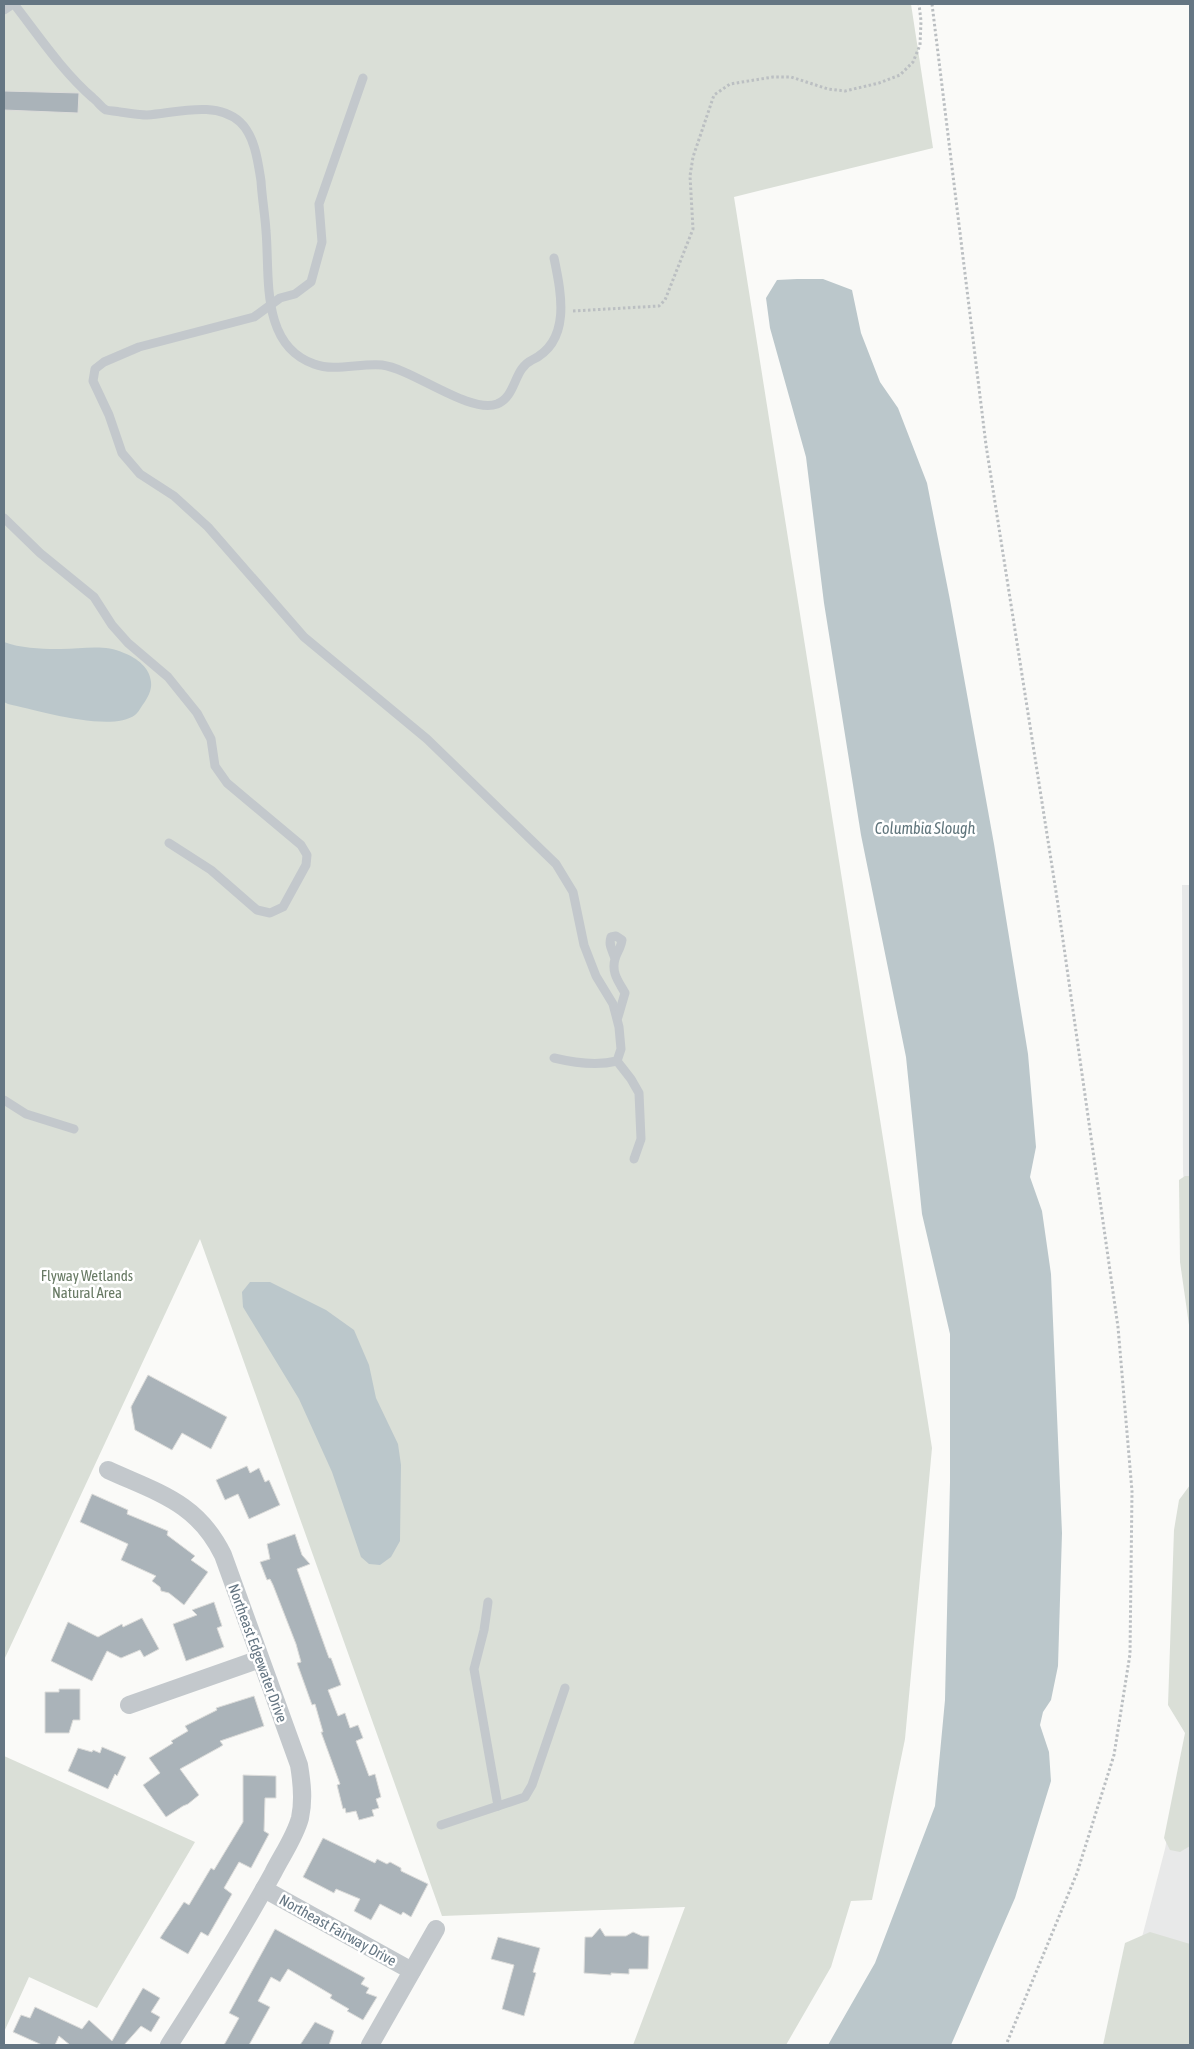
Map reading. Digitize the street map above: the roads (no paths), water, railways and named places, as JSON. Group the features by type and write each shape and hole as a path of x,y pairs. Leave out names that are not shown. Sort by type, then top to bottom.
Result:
{"street":[{"name":"Northeast Edgewater Drive","path":"108,1470 184,1506 216,1540 298,1765 303,1786 303,1800 298,1825 264,1889 169,2045"},
{"path":"129,1705 260,1659"},
{"name":"Northeast Fairway Drive","path":"264,1889 412,1971"},
{"path":"370,2045 436,1929"}],"lane":[{"path":"4,10 13,4 73,80 106,110 144,115 202,110 219,112 239,121 247,131 258,158 266,231 272,317 280,336 296,353 310,363 325,367 382,365 391,367 465,401 482,405 495,405 506,399 519,370 527,362 541,356 552,344 562,312 554,258"},
{"path":"363,78 319,204 322,242 311,282 295,294 280,298 254,317 139,347 104,362 96,369 93,381 109,415 122,453 140,474 174,496 208,527 304,637 427,739 556,864 573,892 584,944 596,976 613,1004 618,1020 621,1049 617,1062"},
{"path":"4,518 40,553 94,597 112,625 128,643 147,657 168,677 198,713 211,739 216,766 227,783 301,845 307,855 306,865 283,907 270,913 257,910 211,870 169,843"},
{"path":"615,959 616,978 625,993 618,1020"},
{"path":"554,1058 573,1062 605,1064 617,1062"},
{"path":"617,1062 631,1079 639,1093 642,1139 634,1159"},
{"path":"4,1100 26,1114 74,1129"},
{"path":"488,1602 484,1630 474,1668 498,1806"},
{"path":"441,1825 525,1797 532,1785 565,1688"}],"water":[{"name":"Columbia Slough","path":"823,279 852,290 861,333 880,382 898,408 927,483 994,844 1028,1054 1036,1147 1030,1177 1042,1211 1051,1274 1062,1533 1058,1666 1051,1700 1043,1712 1040,1725 1049,1752 1051,1781 1015,1898 951,2045 828,2045 875,1963 935,1806 945,1700 950,1482 950,1334 922,1214 906,1057 861,835 824,603 806,457 770,328 766,298 777,280"},
{"path":"4,642 17,646 37,648 107,648 116,650 142,664 150,677 151,688 144,703 135,715 124,720 109,722 54,715 8,704 4,702"},
{"path":"250,1282 270,1282 326,1310 354,1330 369,1365 376,1398 398,1444 401,1465 400,1541 391,1557 380,1565 369,1564 361,1557 332,1472 299,1399 243,1307 242,1292"}],"park label":[{"name":"Flyway Wetlands Natural Area","path":"87,1284"}]}
